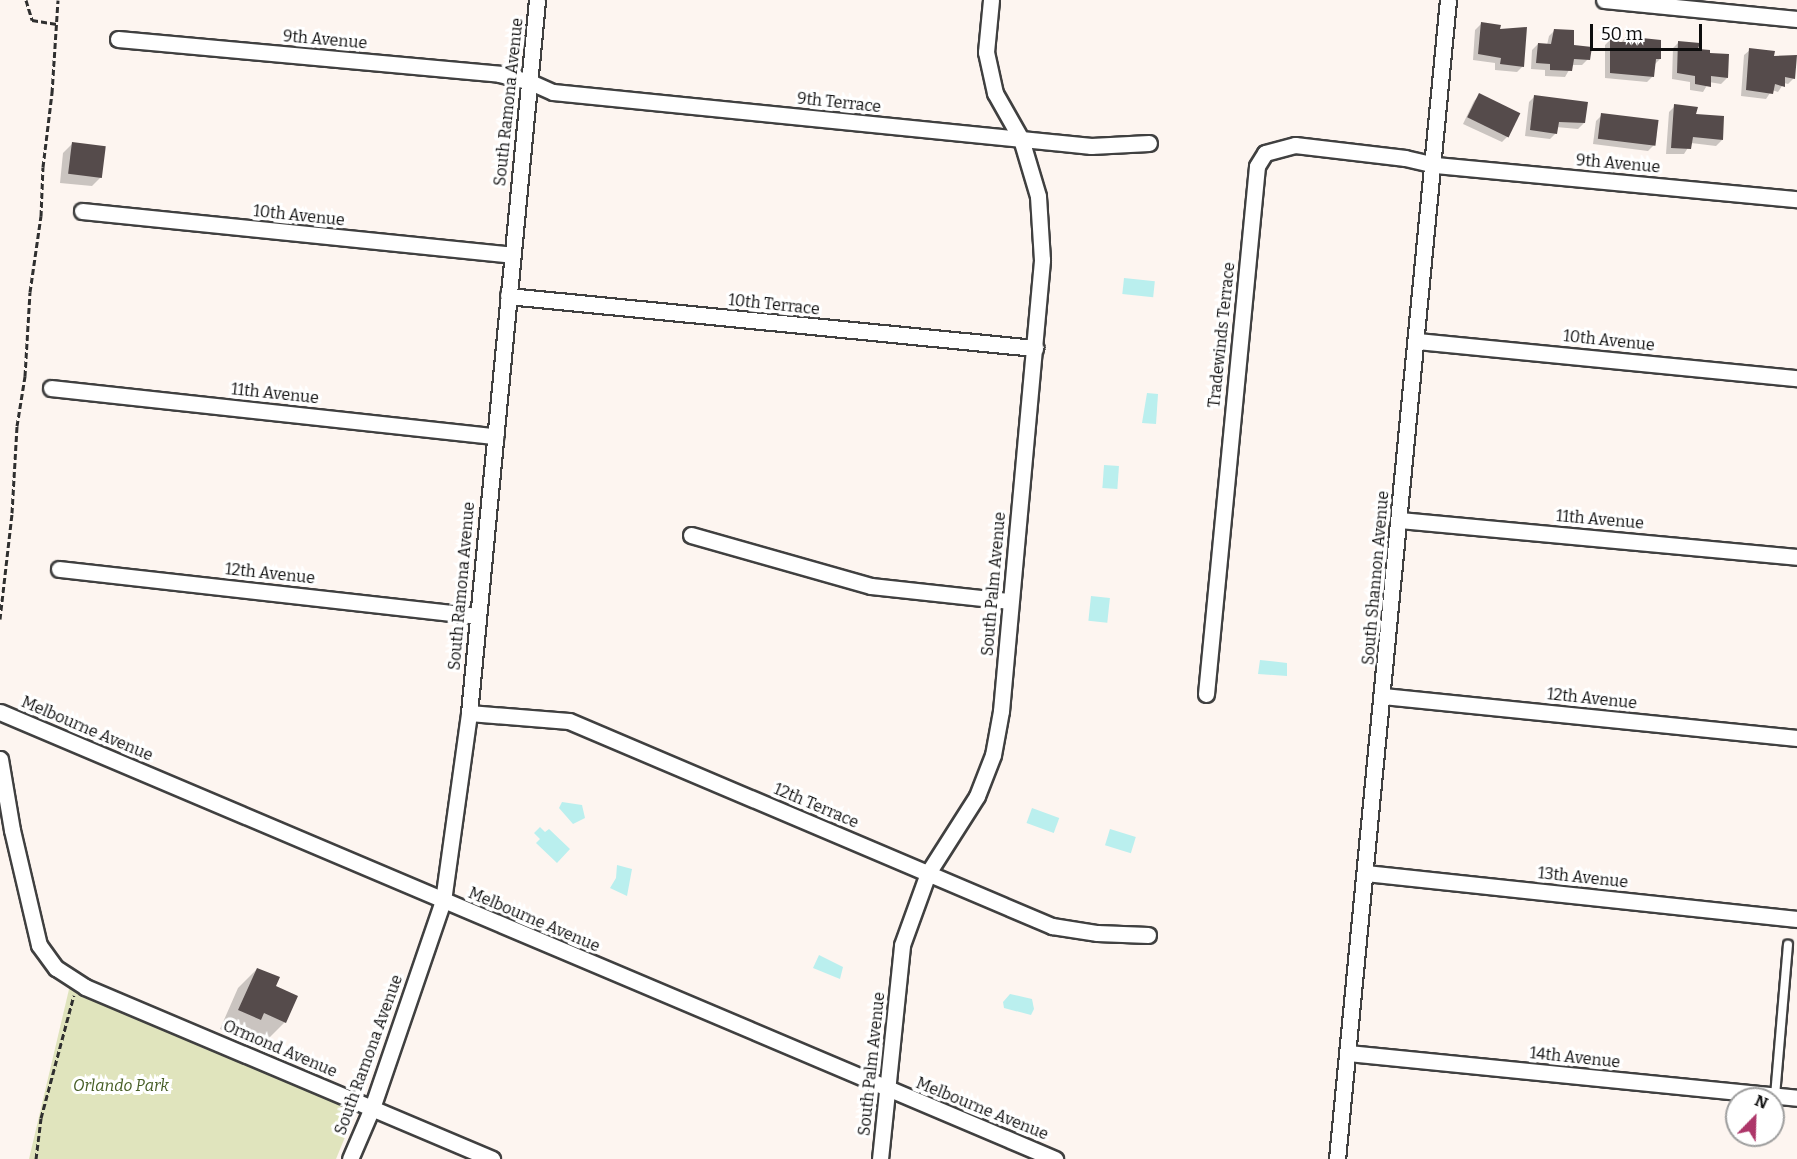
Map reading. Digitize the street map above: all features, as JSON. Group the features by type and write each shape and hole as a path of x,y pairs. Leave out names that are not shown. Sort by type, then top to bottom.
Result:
{"street":[{"name":"South Ramona Avenue","path":"350,1159 372,1108 443,901 469,713 537,0"},
{"name":"South Palm Avenue","path":"880,1159 889,1090 902,945 928,873 977,796 993,755 1001,711 1042,260 1038,196 1021,139 995,93 986,51 991,0"},
{"name":"South Shannon Avenue","path":"1337,1159 1435,165 1448,0"},
{"path":"1604,0 1797,19"},
{"name":"9th Avenue","path":"118,39 499,74 528,81"},
{"name":"9th Terrace","path":"528,81 553,92 1091,147 1149,143"},
{"name":"Tradewinds Terrace","path":"1206,694 1257,166 1265,153 1295,145 1405,158 1435,165"},
{"name":"9th Avenue","path":"1435,165 1797,199"},
{"name":"10th Avenue","path":"82,211 512,255"},
{"name":"10th Terrace","path":"508,296 1035,348"},
{"name":"10th Avenue","path":"1417,341 1797,378"},
{"name":"11th Avenue","path":"51,388 495,436"},
{"name":"11th Avenue","path":"1399,520 1797,557"},
{"path":"691,535 871,586 1010,601"},
{"name":"12th Avenue","path":"59,569 477,616"},
{"name":"12th Avenue","path":"1383,696 1797,738"},
{"name":"Melbourne Avenue","path":"0,712 1055,1159"},
{"name":"12th Terrace","path":"469,713 569,721 1052,926 1097,933 1148,935"},
{"name":"Ormond Avenue","path":"0,759 12,830 39,945 56,968 77,981 492,1159"},
{"name":"13th Avenue","path":"1366,873 1797,919"},
{"name":"14th Avenue","path":"1348,1053 1725,1091"}],"lane":[{"path":"1775,1087 1788,945"}],"path":[{"path":"26,0 32,20 57,24"},
{"path":"0,619 12,513 17,426 25,376 30,292 41,216 43,167 58,0"},
{"path":"36,1159 41,1118 77,981"}],"green space":[{"name":"Orlando Park","path":"70,985 337,1097 349,1112 350,1125 336,1159 29,1159"}],"water":[{"path":"1124,278 1155,281 1153,297 1122,294"},
{"path":"1147,393 1158,394 1156,424 1142,423"},
{"path":"1104,465 1119,466 1117,489 1102,488"},
{"path":"1091,596 1110,598 1107,623 1088,621"},
{"path":"1260,660 1287,663 1287,676 1258,674"},
{"path":"562,802 582,805 585,818 573,824 559,808"},
{"path":"1032,808 1059,818 1054,833 1027,823"},
{"path":"540,827 545,832 549,829 570,849 557,863 536,843 540,839 534,833"},
{"path":"1110,829 1136,837 1131,853 1105,845"},
{"path":"617,865 632,869 627,896 610,888 616,878"},
{"path":"819,955 843,967 840,979 813,968"},
{"path":"1010,994 1032,999 1034,1009 1031,1015 1004,1008 1003,1002"}],"building":[{"path":"1481,22 1501,25 1500,29 1527,27 1524,67 1500,64 1501,58 1478,54"},
{"path":"1554,29 1574,30 1574,45 1592,47 1590,60 1574,59 1572,71 1550,70 1550,64 1536,63 1538,43 1551,44"},
{"path":"1610,37 1620,38 1619,42 1625,42 1625,37 1634,37 1634,42 1640,43 1642,38 1661,40 1661,59 1656,59 1654,77 1610,73"},
{"path":"1678,41 1700,43 1698,49 1710,50 1710,53 1729,54 1728,78 1711,76 1711,87 1695,84 1695,76 1677,73"},
{"path":"1749,48 1775,51 1774,56 1797,55 1795,79 1785,77 1785,87 1775,84 1773,94 1746,90"},
{"path":"1479,93 1520,113 1509,137 1467,117"},
{"path":"1534,95 1588,102 1585,123 1559,122 1557,134 1530,130"},
{"path":"1674,104 1698,107 1696,114 1724,116 1723,140 1693,137 1691,149 1671,148"},
{"path":"1601,113 1659,120 1655,146 1598,139"},
{"path":"72,142 106,146 102,178 68,174"},
{"path":"257,968 280,977 276,986 298,996 286,1023 264,1013 261,1020 238,1010"}]}
